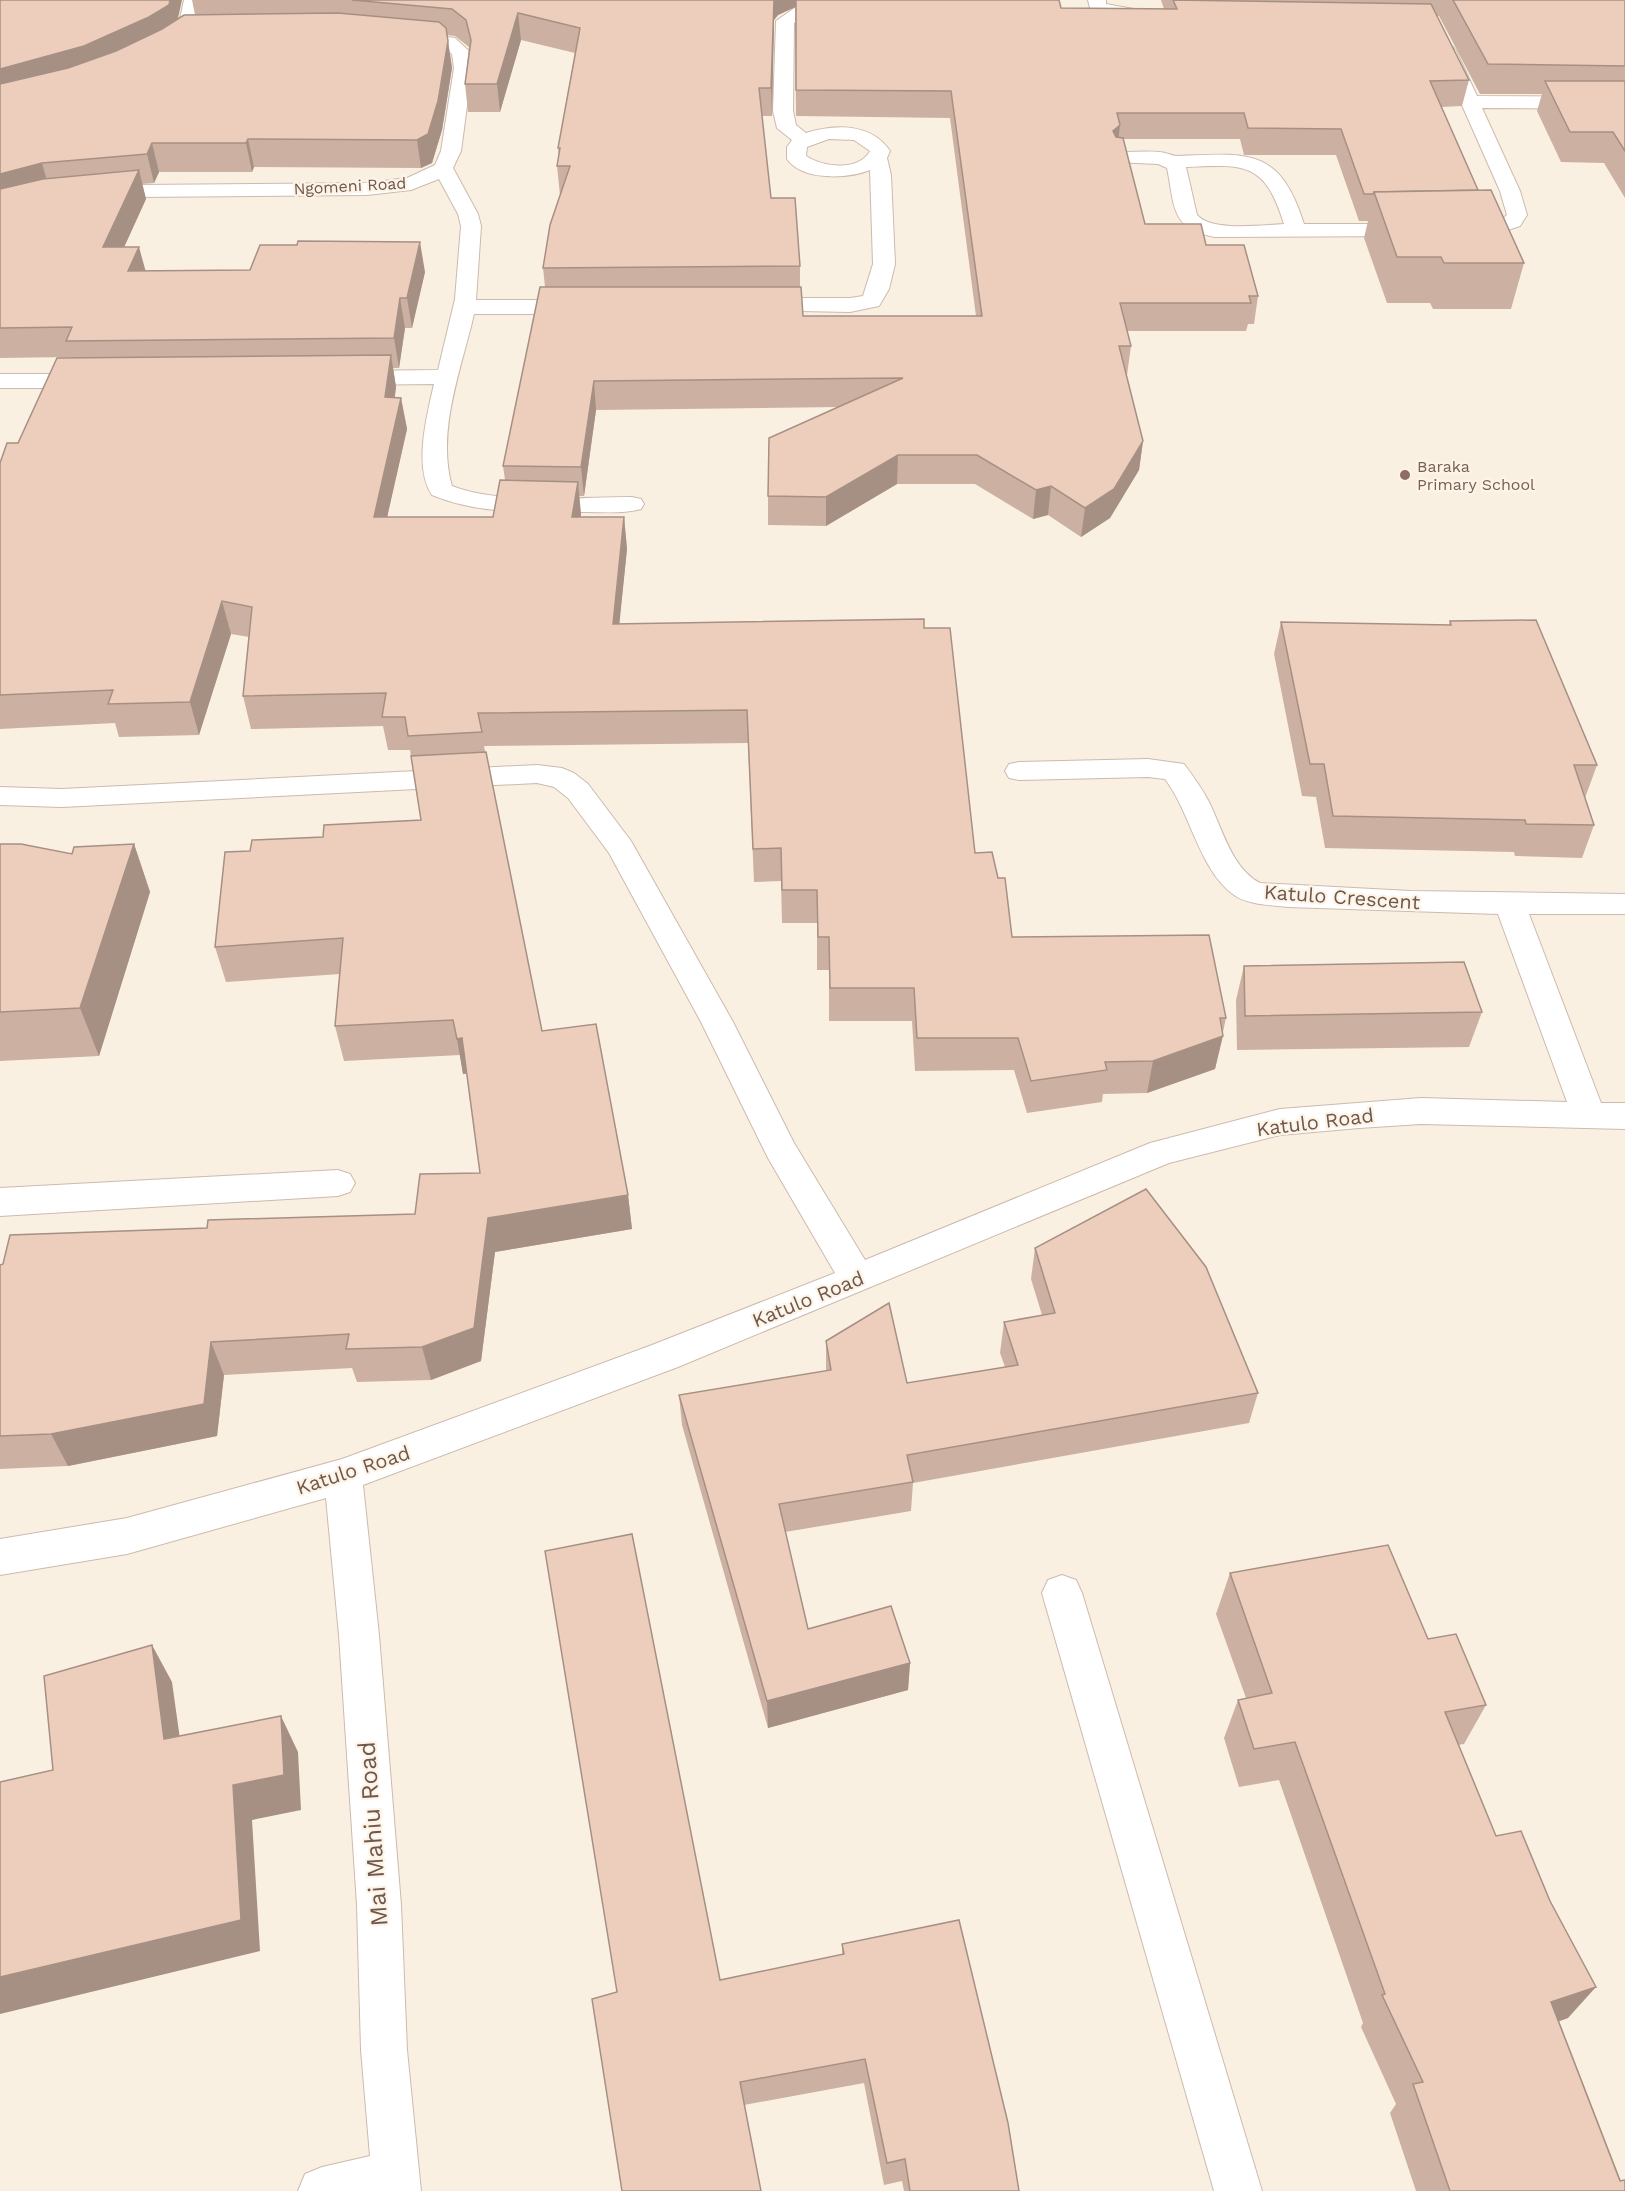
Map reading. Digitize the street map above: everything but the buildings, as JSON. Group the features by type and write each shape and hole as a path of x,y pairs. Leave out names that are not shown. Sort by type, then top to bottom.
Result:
{"street":[{"path":"185,35 193,0"},
{"path":"1077,8 1097,4 1158,18"},
{"path":"804,140 787,128 783,111 785,21 802,11 861,9"},
{"path":"150,59 185,35 206,34"},
{"path":"384,35 449,42 461,52 463,68 451,151 444,168 448,181 468,213 471,226 465,308 447,377 436,432 435,469 441,490 451,496 507,502 632,504"},
{"path":"1173,162 1178,168 1187,215 1191,223 1201,229 1296,231 1436,229 1500,226 1513,222 1518,215 1513,199 1472,102 1441,37"},
{"path":"1472,102 1625,103"},
{"path":"829,133 857,135 877,145 880,152 877,158 860,168 845,171 816,169 797,159 794,152 796,146 804,140 829,133"},
{"path":"732,305 850,304 871,300 878,289 884,264 880,214 881,175 877,158"},
{"path":"1122,158 1162,158 1173,162 1227,161 1261,167 1272,175 1296,231"},
{"name":"Ngomeni Road","path":"80,196 137,191 367,189 411,184 444,168"},
{"path":"465,308 600,307"},
{"path":"325,379 447,377"},
{"path":"0,381 113,380"},
{"name":"Katulo Crescent","path":"1018,771 1148,768 1174,771 1190,794 1226,870 1246,889 1284,896 1510,905 1625,904"},
{"path":"0,796 62,798 537,774 552,775 564,780 578,791 621,848 717,1022 780,1149 857,1279"},
{"path":"1510,905 1572,1074 1590,1116"},
{"name":"Katulo Road","path":"0,1557 127,1536 343,1476 665,1356 1162,1152 1280,1122 1421,1111 1625,1116"},
{"path":"0,1202 338,1183"},
{"name":"Mai Mahiu Road","path":"343,1476 360,1647 379,1905 384,2050 396,2183"},
{"path":"1062,1593 1238,2191"},
{"path":"322,2191 396,2183"}],"place":[{"name":"Baraka Primary School","path":"1405,475"}]}
